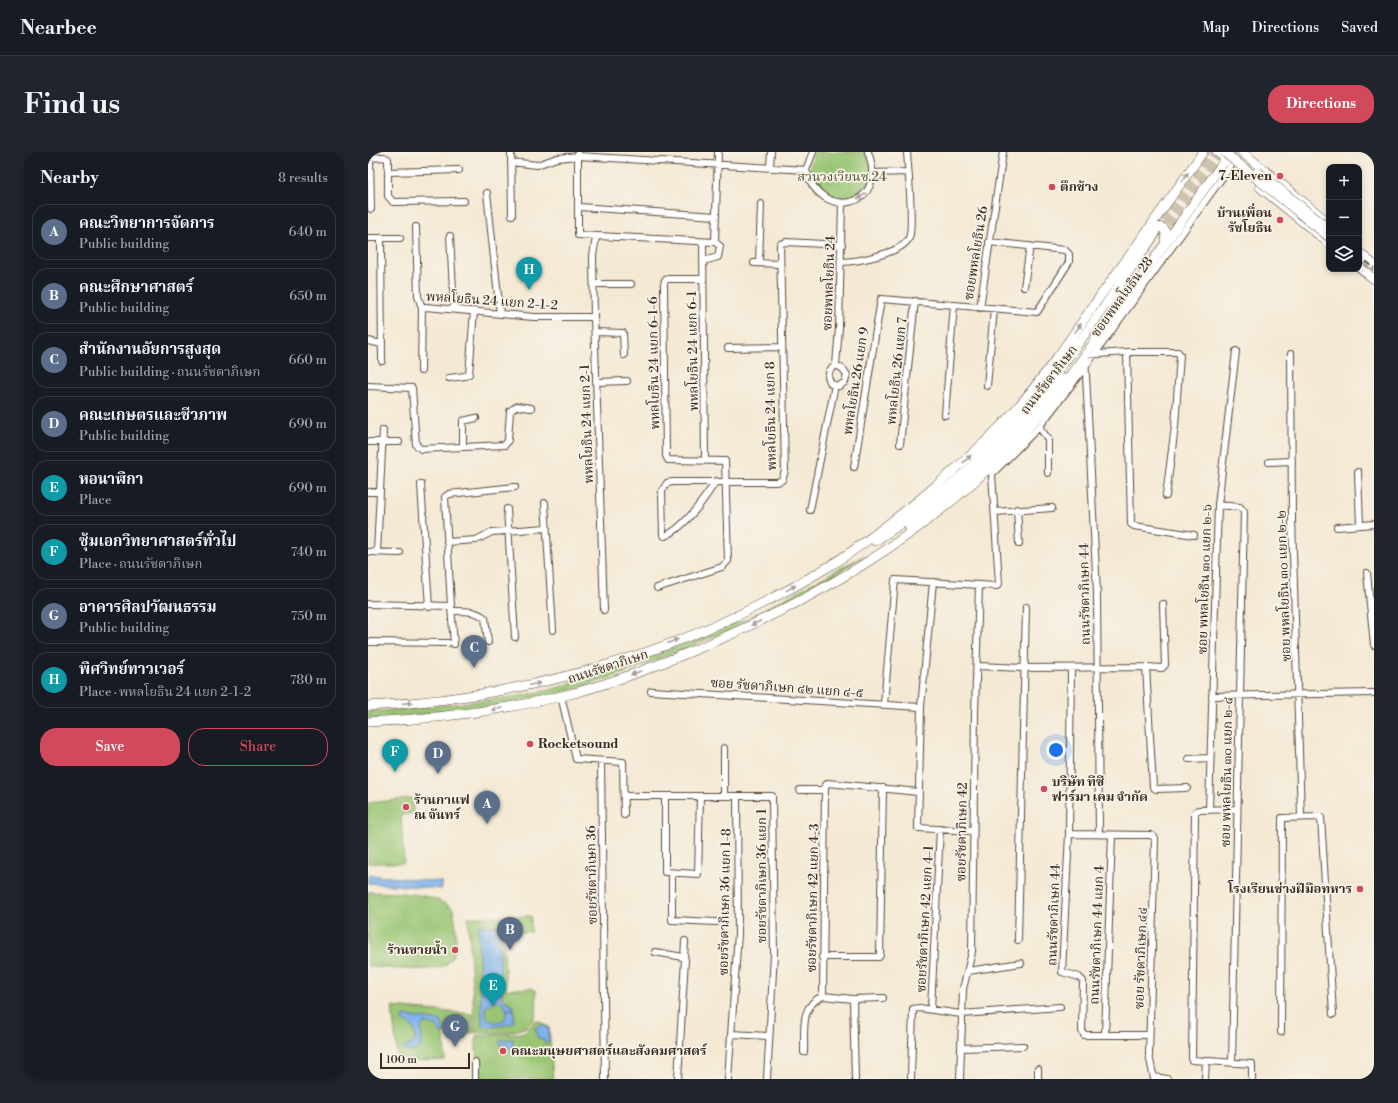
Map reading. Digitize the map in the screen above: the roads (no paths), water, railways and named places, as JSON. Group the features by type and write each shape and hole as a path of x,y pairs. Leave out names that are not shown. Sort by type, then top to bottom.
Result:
{"main road":[{"name":"ถนนรัชดาภิเษก","path":"368,722 471,713 561,696 624,677 714,642 787,609 840,580 914,531 991,471 1046,407 1085,355 1157,238 1203,152"},
{"path":"1217,152 1229,156 1326,227"},
{"path":"1242,152 1326,221"},
{"name":"ถนนรัชดาภิเษก","path":"368,706 422,702 514,689 604,666 724,621 776,596 830,565 914,504 961,464 995,432 1027,396 1061,352 1157,238 1229,156"},
{"path":"1229,156 1269,194 1326,241"},
{"path":"1229,156 1328,236"},
{"path":"1269,194 1272,184 1277,181"},
{"name":"ถนนรัชดาภิเษก","path":"840,580 940,502 1003,445 1064,374 1157,238"},
{"path":"1362,248 1374,258"},
{"path":"1362,255 1374,265"},
{"path":"1362,264 1374,274"},
{"path":"1362,269 1374,279"}],"street":[{"path":"510,152 512,215"},
{"path":"714,242 718,152"},
{"path":"770,166 771,152"},
{"path":"813,152 806,170 810,182 821,196 842,203 856,200 866,194 870,186 872,173 868,152"},
{"path":"841,262 885,254 906,243 911,232 907,152"},
{"name":"ซอยพหลโยธิน 26","path":"881,299 980,308 1003,152"},
{"path":"511,162 537,165 544,164 556,158 578,154 770,166 806,170"},
{"path":"578,154 578,235 714,242 720,246 719,255 713,259 703,260"},
{"path":"371,210 369,158 379,155 388,159 388,196 393,202 464,201"},
{"name":"ซอยพหลโยธิน 28","path":"991,471 1039,427 1096,354 1229,156"},
{"path":"389,172 459,170"},
{"path":"872,173 908,172"},
{"path":"487,193 500,314"},
{"name":"ซอยพหลโยธิน 24","path":"835,386 831,384 828,377 830,370 836,365 839,328 842,203"},
{"path":"761,204 757,263 780,264"},
{"path":"579,207 716,216"},
{"name":"พหลโยธิน 24 แยก 2-1-2","path":"416,227 418,296 422,308 454,308 534,317 594,316"},
{"path":"450,236 454,308"},
{"name":"พหลโยธิน 24 แยก 2-1","path":"596,237 593,256 594,316 604,610"},
{"path":"368,238 400,238"},
{"path":"381,238 382,361"},
{"name":"พหลโยธิน 24 แยก 6-1","path":"703,242 705,460"},
{"name":"พหลโยธิน 24 แยก 8","path":"716,481 706,497 682,524 672,533 665,536 662,533 664,486 667,483 673,482 716,481 782,480 785,471 781,347 780,244 783,242 842,245"},
{"path":"980,308 1037,312 1065,270 1069,254 1066,250 989,242"},
{"path":"1024,287 1030,246"},
{"name":"พหลโยธิน 24 แยก 6-1-6","path":"703,279 668,279 665,280 664,284 666,456 668,460 705,460"},
{"path":"594,284 631,284"},
{"name":"พหลโยธิน 26 แยก 9","path":"854,467 881,299"},
{"name":"พหลโยธิน 26 แยก 7","path":"900,444 915,301"},
{"path":"945,415 954,305"},
{"path":"422,308 422,371"},
{"path":"987,386 994,309"},
{"path":"449,378 466,376 468,374 474,311"},
{"path":"595,332 623,333 624,355"},
{"path":"368,341 382,344"},
{"path":"728,348 781,347"},
{"path":"1085,355 1175,351 1180,355 1175,426 1166,496"},
{"name":"ซอย พหลโยธิน ๓๐ แยก ๒-๖","path":"1209,810 1218,505 1236,351"},
{"path":"1127,352 1131,524 1134,526 1194,535"},
{"name":"ซอย พหลโยธิน ๓๐ แยก ๒-๒","path":"1291,354 1292,461 1301,817"},
{"name":"ถนนรัชดาภิเษก 44","path":"1085,355 1097,594 1099,833"},
{"name":"ซอยพหลโยธิน 24","path":"835,386 845,382 847,375 843,368 836,365"},
{"path":"597,382 627,381"},
{"path":"368,386 412,388 418,448 505,445 508,440 510,411 517,406 531,408"},
{"name":"ซอยพหลโยธิน 24","path":"810,510 835,386"},
{"path":"463,446 463,421 476,418"},
{"path":"1039,427 1048,439 1048,473"},
{"path":"378,552 383,430"},
{"path":"368,442 399,442"},
{"path":"656,588 726,564 728,557 727,481 725,461 705,460"},
{"path":"1269,462 1292,461"},
{"path":"884,704 895,580 997,586 998,584 991,471"},
{"path":"1358,472 1360,525"},
{"path":"420,484 429,606"},
{"path":"368,642 451,643 451,609 444,500 446,495 515,487"},
{"path":"368,492 380,492"},
{"path":"544,503 552,630"},
{"name":"ซอย พหลโยธิน ๓๐ แยก ๒-๔","path":"1218,505 1240,507 1244,512 1236,809 1232,1062"},
{"path":"994,512 1017,509 1052,508"},
{"path":"507,509 515,636"},
{"path":"1017,509 1019,544"},
{"path":"1338,527 1374,524"},
{"path":"447,542 476,540 492,532 546,528"},
{"path":"368,552 400,553"},
{"path":"1367,573 1374,645"},
{"path":"933,582 922,707 918,828 973,831"},
{"name":"ซอยรัชดาภิเษก 42","path":"960,1079 963,989 972,952 973,831 979,585"},
{"path":"368,604 429,606 480,614 485,618 488,642"},
{"path":"978,666 1024,668 1162,668 1165,665 1163,604"},
{"path":"1018,940 1026,607"},
{"path":"1146,667 1153,787 1156,789 1187,788"},
{"name":"ถนนรัชดาภิเษก 44","path":"1071,668 1069,834 1061,969 1065,974 1079,977 1083,981 1082,1033 1087,1035 1149,1035"},
{"name":"ซอย รัชดาภิเษก ๔๒ แยก ๔-๕","path":"651,690 922,707"},
{"path":"1212,696 1298,693 1374,693"},
{"path":"561,696 574,757 578,760 623,762 624,815"},
{"path":"724,748 724,796"},
{"path":"1189,759 1210,758"},
{"name":"ซอยรัชดาภิเษก 36","path":"601,762 605,1079"},
{"path":"800,790 825,790 826,784 828,783 918,792"},
{"path":"822,956 879,957 880,955 883,788"},
{"name":"ซอยรัชดาภิเษก 42 แยก 4-3","path":"823,996 822,956 825,790"},
{"name":"ซอยรัชดาภิเษก 36 แยก 1","path":"624,796 772,796 774,954 768,1036 767,1079"},
{"path":"665,796 665,872 698,874 700,796"},
{"name":"ซอยรัชดาภิเษก 36 แยก 1-8","path":"728,1079 738,934 737,796"},
{"path":"1236,809 1198,810 1195,812 1192,1060 1252,1064 1252,1079"},
{"path":"1282,1032 1282,818 1321,817 1333,1014"},
{"name":"ซอยรัชดาภิเษก 42 แยก 4-1","path":"931,1009 940,829"},
{"path":"1069,834 1099,833 1112,835"},
{"name":"ซอย รัชดาภิเษก ๔๔","path":"1112,835 1151,835 1155,838 1149,1035 1150,1062 1154,1078"},
{"name":"ถนนรัชดาภิเษก 44 แยก 4","path":"1105,1035 1112,835"},
{"path":"672,873 672,920 716,922"},
{"path":"678,1079 685,941"},
{"path":"655,952 684,958"},
{"path":"968,971 1021,963"},
{"path":"804,1052 805,1013 809,1005 823,996 853,999 883,998"},
{"path":"853,999 855,1079"},
{"path":"911,1079 913,1009 931,1009 961,1014 1060,1008"},
{"path":"731,1034 768,1036"},
{"path":"962,1048 1023,1046"},
{"path":"1205,1079 1206,1061"},
{"path":"475,1062 475,1079"},
{"path":"1038,1069 1038,1079"},
{"path":"1154,1078 1167,1079"}],"water":[{"path":"484,791 489,793 491,798 489,803 484,805 479,803 477,798 479,793"},
{"path":"368,875 442,882 442,889 368,883"},
{"path":"478,926 498,926 502,998 512,1005 514,1009 514,1022 502,1026 482,1026","holes":["494,1001 502,1002 507,1010 505,1019 501,1021 494,1022 486,1016 486,1007"]},
{"path":"405,1016 441,1021 444,1033 442,1035 436,1026 424,1023 421,1028 422,1046 417,1050 407,1052 403,1049 415,1042 415,1033 413,1028 408,1023 401,1019"},
{"path":"543,1025 549,1029 548,1042 546,1044 543,1039 538,1038 535,1028"},
{"path":"513,1039 513,1049 511,1050 507,1045 500,1045 500,1040"}],"tunnel":[{"path":"1156,233 1213,152"},
{"path":"1163,238 1223,152"}],"railway":[{"path":"1230,152 1326,230"},
{"path":"1362,258 1374,268"}],"place":[{"name":"7-Eleven","path":"1280,176"},
{"name":"ตึกช้าง","path":"1052,187"},
{"name":"บ้านเพื่อน รัชโยธิน","path":"1280,220"},
{"name":"พิศวิทย์ทาวเวอร์","path":"529,290"},
{"name":"สำนักงานอัยการสูงสุด","path":"474,668"},
{"name":"Rocketsound","path":"530,744"},
{"name":"ซุ้มเอกวิทยาศาสตร์ทั่วไป","path":"395,772"},
{"name":"คณะเกษตรและชีวภาพ","path":"438,774"},
{"name":"บริษัท ทีซี ฟาร์มา เคม จำกัด","path":"1044,789"},
{"name":"ร้านกาแฟ ณ จันทร์","path":"406,807"},
{"name":"คณะวิทยาการจัดการ","path":"487,824"},
{"name":"โรงเรียนช่างฝีมือทหาร","path":"1360,889"},
{"name":"ร้านขายน้ำ","path":"455,950"},
{"name":"คณะศึกษาศาสตร์","path":"510,950"},
{"name":"หอนาฬิกา","path":"493,1006"},
{"name":"อาคารศิลปวัฒนธรรม","path":"455,1047"},
{"name":"คณะมนุษยศาสตร์และสังคมศาสตร์","path":"503,1051"}],"park label":[{"name":"สวนวงเวียนซ.24","path":"842,177"}]}
